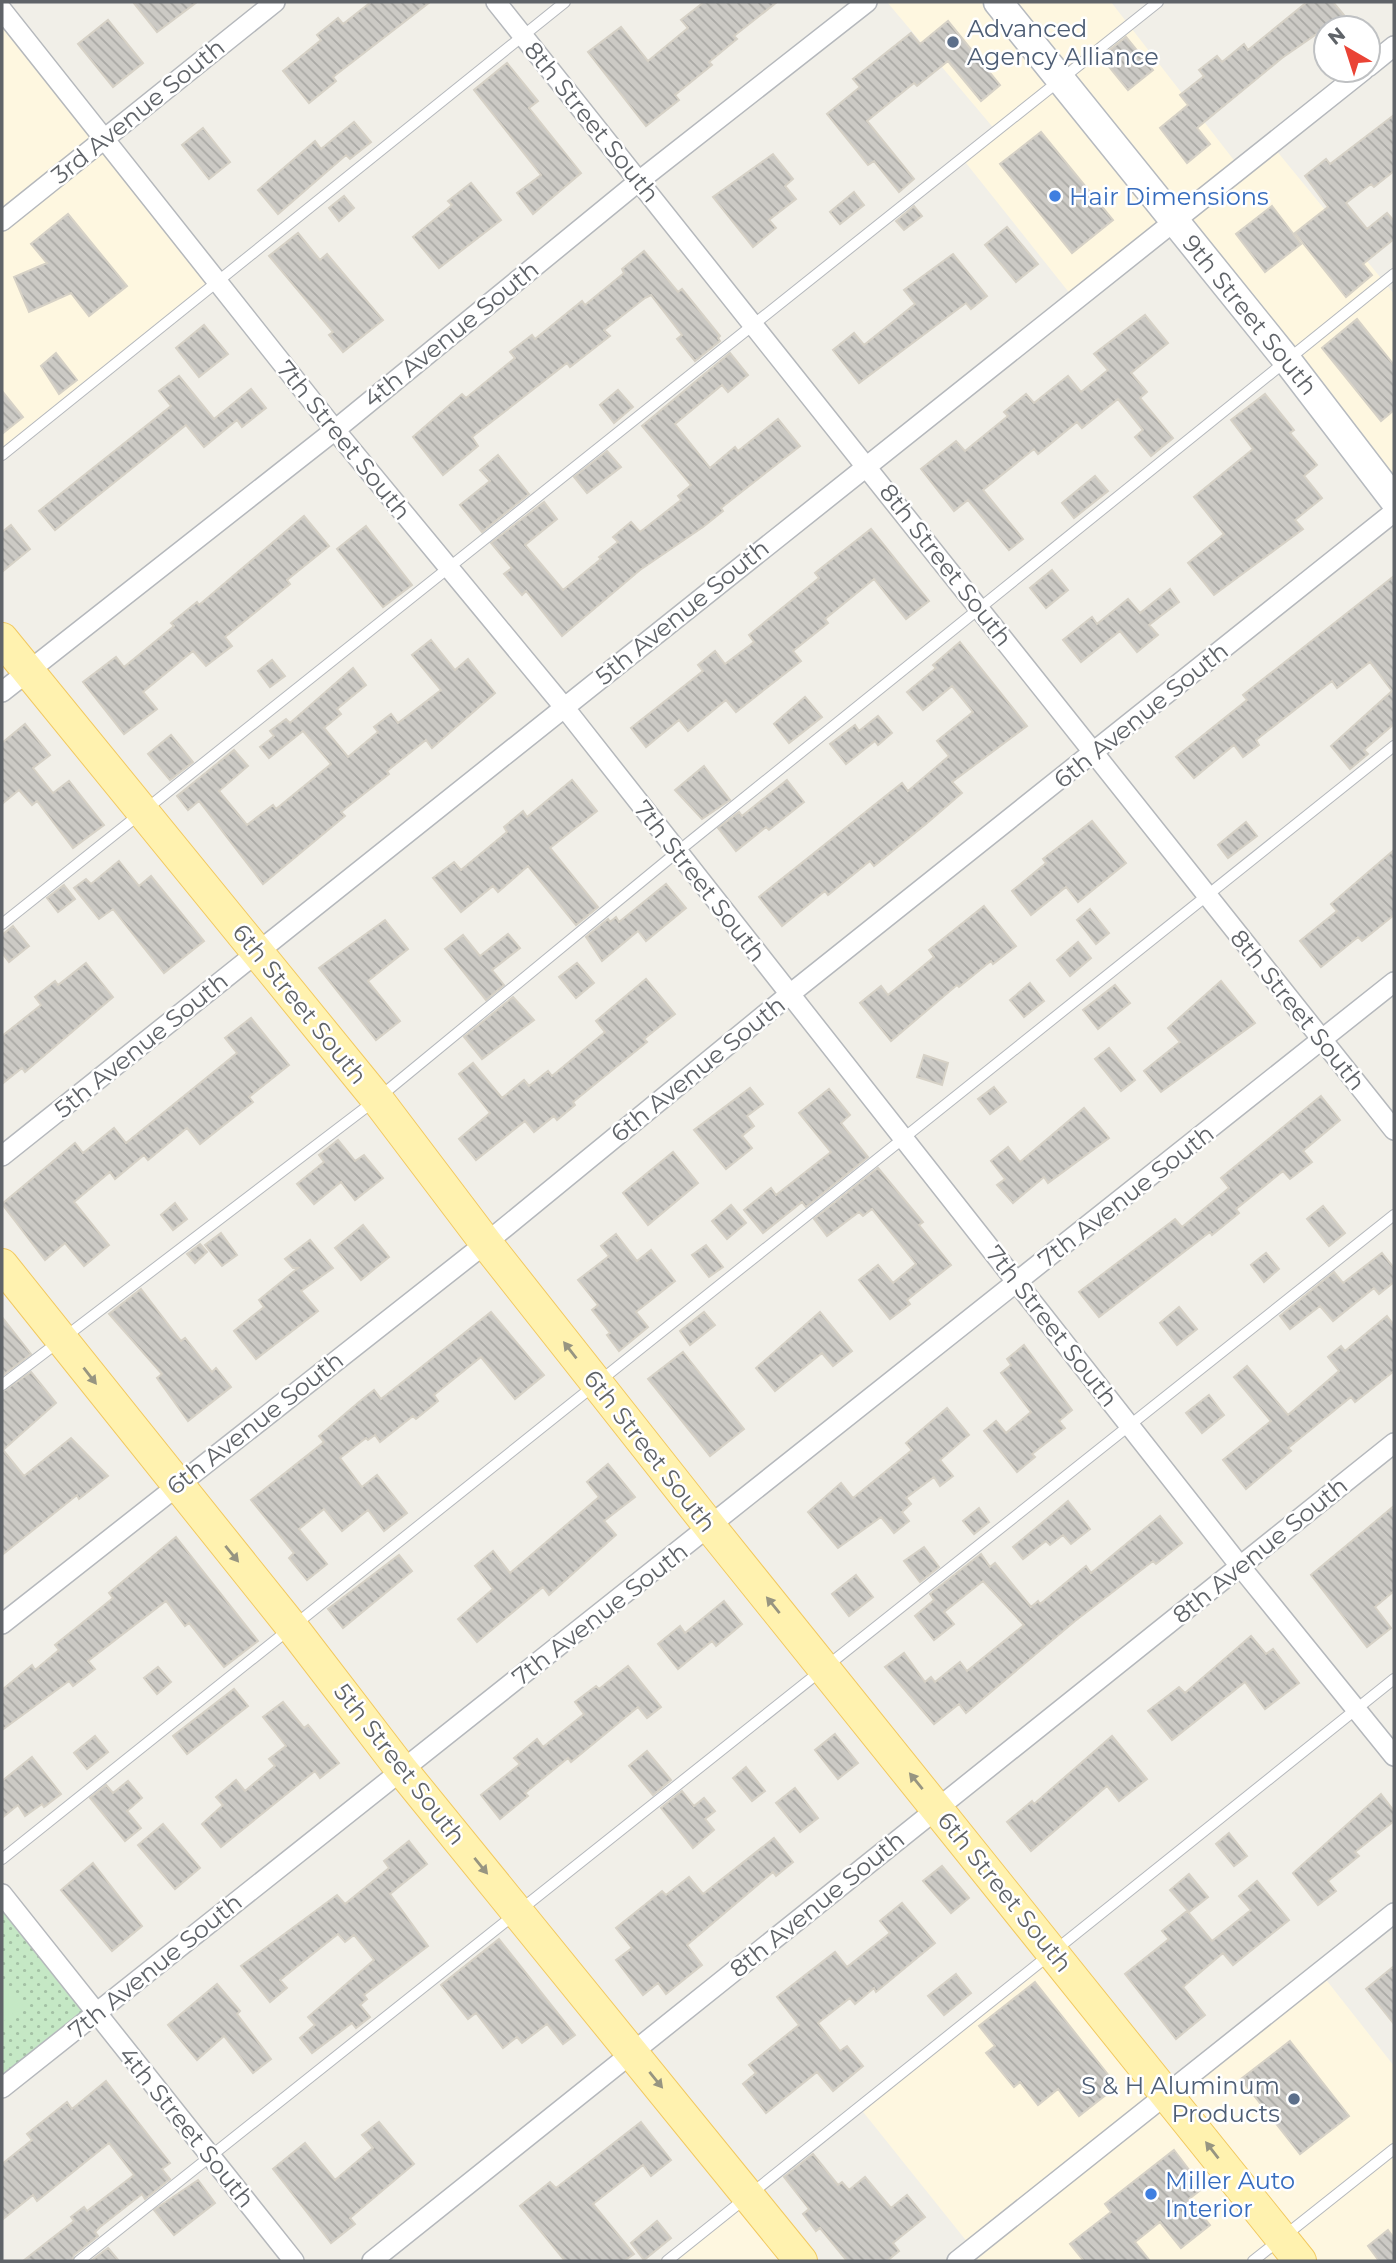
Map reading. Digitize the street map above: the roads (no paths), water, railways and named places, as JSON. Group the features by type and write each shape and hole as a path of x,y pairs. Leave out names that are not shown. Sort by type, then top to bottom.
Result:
{"main road":[{"name":"9th Street South","path":"998,2 1286,359 1394,500"},
{"name":"6th Street South","path":"2,639 377,1099 486,1243 711,1528 1291,2250"},
{"name":"5th Street South","path":"2,1265 292,1627 401,1769 801,2261"}],"street":[{"name":"3rd Avenue South","path":"2,221 275,2"},
{"name":"8th Street South","path":"496,2 867,464 1394,1130"},
{"name":"4th Avenue South","path":"2,692 334,430 639,181 867,2"},
{"name":"7th Street South","path":"2,10 334,430 564,707 676,853 1240,1566 1394,1756"},
{"name":"5th Avenue South","path":"2,1156 1346,84"},
{"name":"6th Avenue South","path":"2,1624 486,1243 790,994 1394,512"},
{"name":"7th Avenue South","path":"2,2088 401,1769 711,1528 1394,982"},
{"name":"8th Avenue South","path":"372,2261 1394,1443"},
{"name":"4th Street South","path":"2,1894 294,2261"},
{"path":"957,2261 1394,1913"}],"lane":[{"path":"2,455 565,2"},
{"path":"2,925 447,566 1158,2"},
{"path":"2,1385 377,1099 676,853 1394,274"},
{"path":"2,1858 1394,746"},
{"path":"79,2261 1394,1214"},
{"path":"667,2261 1394,1679"},
{"path":"1253,2261 1291,2250 1394,2149"}],"place":[{"name":"Advanced Agency Alliance","path":"953,42"},
{"name":"Hair Dimensions","path":"1055,196"},
{"name":"S & H Aluminum Products","path":"1294,2099"},
{"name":"Miller Auto Interior","path":"1151,2194"}]}
